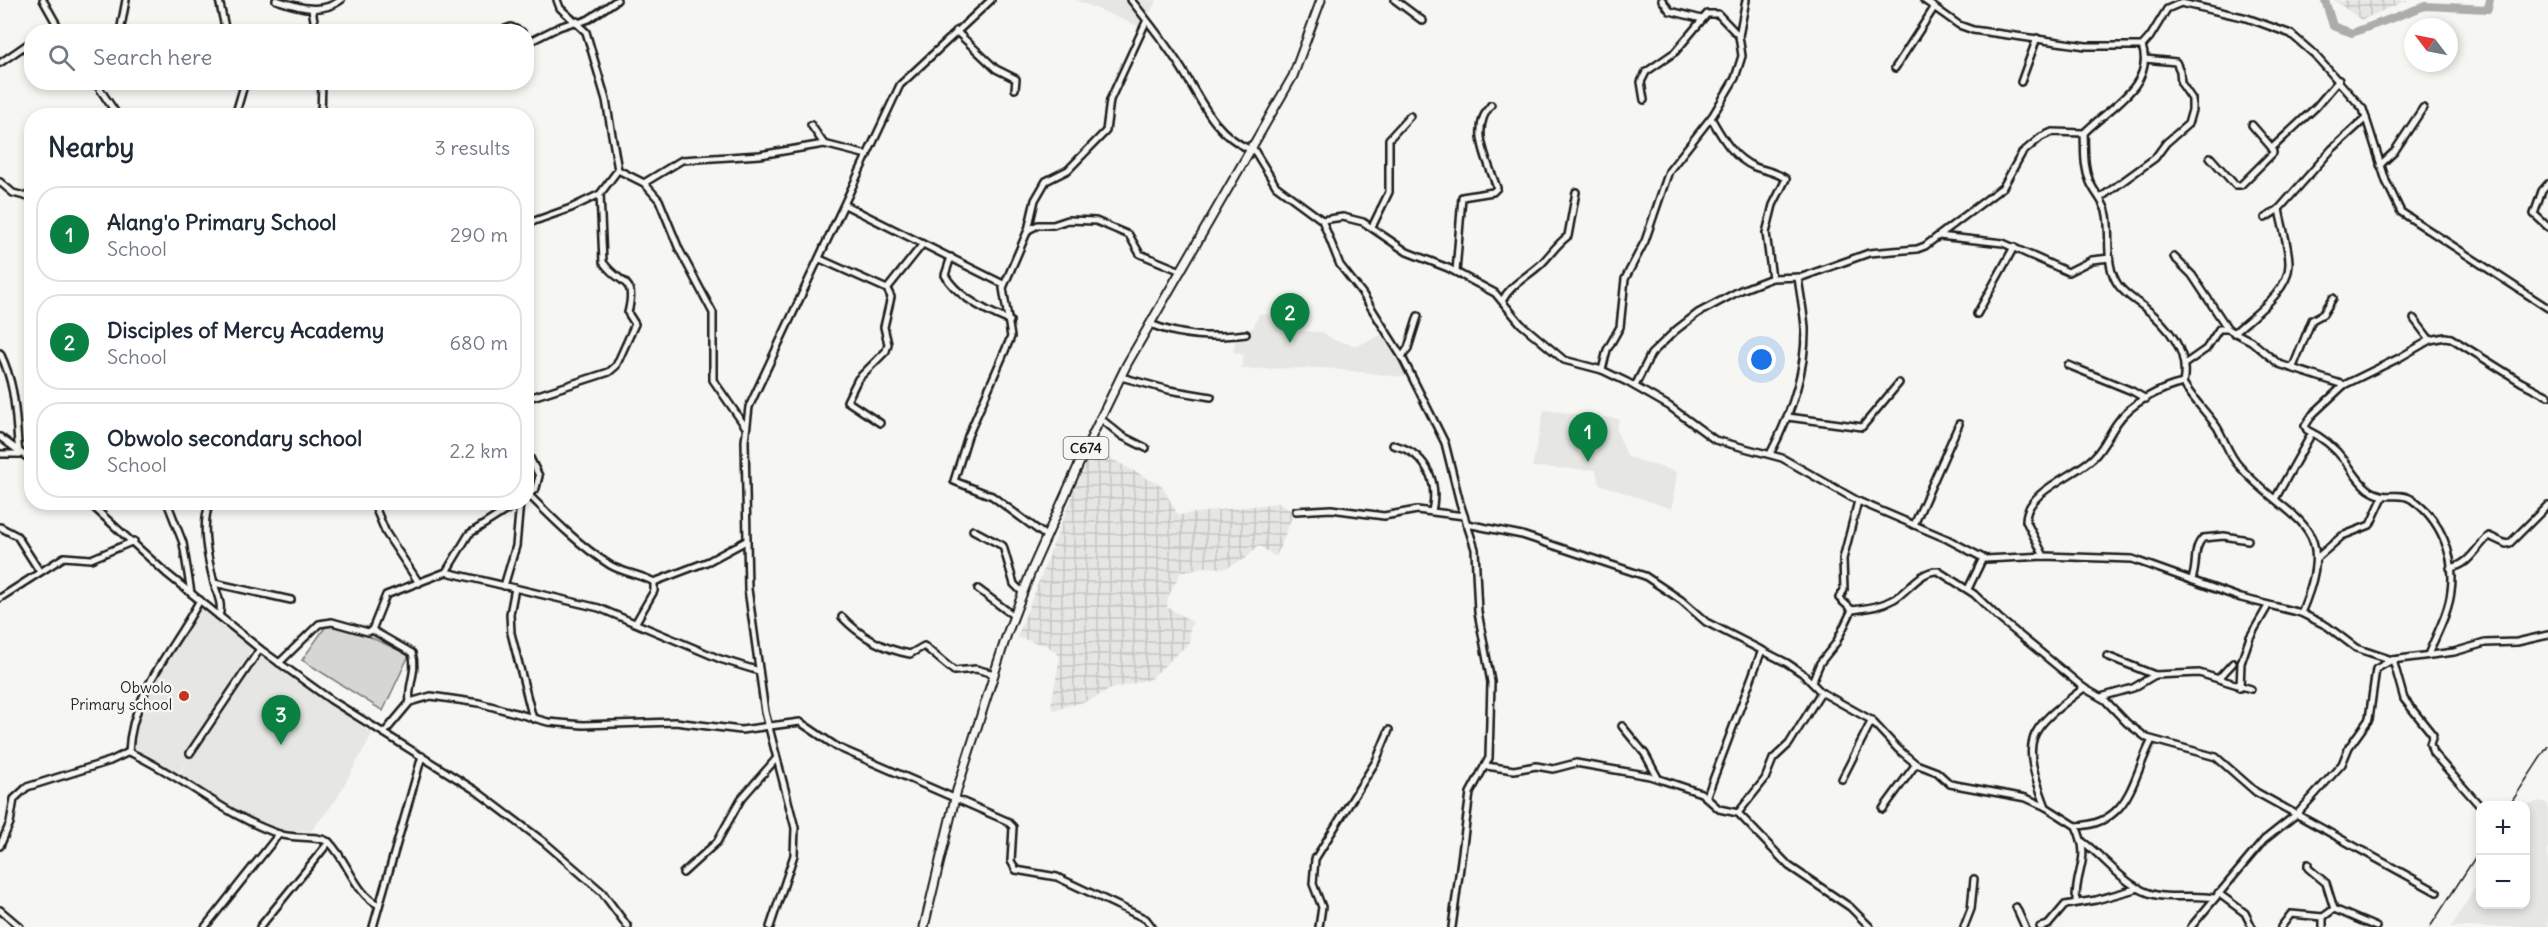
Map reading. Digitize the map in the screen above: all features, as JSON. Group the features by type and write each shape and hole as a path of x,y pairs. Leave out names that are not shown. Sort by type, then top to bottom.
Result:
{"main road":[{"name":"C674","path":"924,927 955,799 994,674 1014,615 1046,536 1121,377 1293,76 1321,0"}],"street":[{"path":"43,0 56,24"},
{"path":"122,24 126,0"},
{"path":"219,0 224,24"},
{"path":"276,0 303,10 342,0"},
{"path":"534,221 571,208 600,194 618,170 606,100 586,32 578,22 562,10 557,0"},
{"path":"534,40 559,27 589,19 617,0"},
{"path":"770,927 795,843 792,811 768,728 748,589 746,427 754,392 820,259 900,85 991,0"},
{"path":"1131,0 1174,58 1199,102 1217,126 1231,141 1250,148 1276,186 1322,220 1340,265 1362,292 1402,357 1445,443 1475,549 1478,612 1491,681 1490,758 1470,793 1452,927"},
{"path":"1395,0 1423,21"},
{"path":"1662,0 1670,11 1702,19"},
{"path":"1739,36 1746,0"},
{"path":"1924,0 1959,25 1972,30 2086,46 2142,46 2151,37 2167,9 2182,2 2281,29 2301,41 2359,103 2366,118 2380,165 2400,212 2548,308"},
{"path":"1895,68 1934,8"},
{"path":"312,9 315,24"},
{"path":"1602,370 1606,350 1620,327 1625,279 1645,241 1669,171 1711,118 1730,89 1741,62 1742,45 1739,36 1718,14 1711,13 1702,19 1675,52 1646,72 1641,82 1644,100"},
{"path":"1046,536 992,496 954,481 968,436 1011,337 1003,284 1028,230 1035,200 1046,181 1068,170 1106,131 1110,100 1146,22"},
{"path":"956,31 996,69 1016,80 1015,89"},
{"path":"2021,82 2037,38"},
{"path":"0,63 24,46"},
{"path":"1635,386 1652,354 1687,321 1741,290 1772,278 1798,277 1869,253 1917,249 1939,236 2002,187 2029,146 2052,132 2084,133 2134,87 2144,71 2145,59 2142,46"},
{"path":"2100,198 2123,184 2158,155 2171,138 2185,129 2191,117 2192,99 2181,83 2180,70 2176,62 2145,59"},
{"path":"2272,148 2316,107 2339,80"},
{"path":"100,90 113,108"},
{"path":"237,108 243,90"},
{"path":"321,108 322,90"},
{"path":"1456,272 1462,197 1493,192 1497,188 1480,132 1482,117 1491,105"},
{"path":"2380,165 2394,152 2423,108"},
{"path":"1372,227 1389,192 1389,139 1410,116"},
{"path":"1711,118 1728,146 1740,157 1754,166 1786,179 1773,205 1766,233 1772,278"},
{"path":"2265,218 2279,209 2332,149 2366,118"},
{"path":"811,125 824,144"},
{"path":"2210,157 2238,187 2273,153 2272,148 2252,125"},
{"path":"2084,133 2086,165 2091,184 2107,215 2112,272 2119,286 2173,336 2186,363 2183,383 2217,429 2236,463 2301,520 2315,543 2318,557 2313,585 2301,613"},
{"path":"644,183 682,160 760,155 824,144 867,155"},
{"path":"618,170 644,183 659,200 679,249 710,305 713,324 713,380 746,427"},
{"path":"0,182 13,193 24,196"},
{"path":"2548,184 2542,191 2535,214 2539,221 2548,227"},
{"path":"1502,301 1509,289 1540,265 1570,233 1572,206 1576,192"},
{"path":"534,396 609,372 616,366 635,324 628,313 632,294 630,288 609,271 603,262 600,194"},
{"path":"845,205 1003,284"},
{"path":"2234,333 2272,298 2286,279 2289,266 2279,209"},
{"path":"1322,220 1343,217 1363,222 1407,252 1456,272 1496,293 1521,324 1564,360 1602,370 1635,386 1669,406 1715,440 1770,454 1799,466 1858,501 1983,558 2121,557 2192,579 2218,591 2301,613 2327,626 2356,648 2393,660"},
{"path":"1028,230 1038,225 1053,225 1068,220 1096,221 1129,235 1140,254 1181,271"},
{"path":"1939,236 1990,240 2014,247 2068,272 2092,260 2110,258"},
{"path":"887,290 922,245"},
{"path":"1977,314 2014,247"},
{"path":"951,257 945,275 949,282 986,311 1010,321"},
{"path":"2174,257 2192,275 2228,329 2251,341 2279,364 2344,385"},
{"path":"820,259 887,290 891,297 884,327 888,344 886,351 858,379 847,401 880,423"},
{"path":"1770,454 1788,417 1804,355 1805,327 1798,277"},
{"path":"2293,367 2312,320 2324,314 2333,298"},
{"path":"1402,357 1408,348 1418,316"},
{"path":"2414,319 2430,340"},
{"path":"1150,324 1176,334 1198,337 1246,334"},
{"path":"2186,363 2206,349 2219,329 2228,329"},
{"path":"2428,655 2451,592 2450,568 2444,535 2424,510 2407,497 2383,497 2358,480 2346,462 2322,436 2307,430 2306,423 2344,385 2430,340 2451,338 2521,382 2548,396"},
{"path":"0,353 11,376 14,390 20,454"},
{"path":"2068,365 2146,399"},
{"path":"1121,377 1211,397"},
{"path":"1788,417 1862,427 1877,413 1899,383"},
{"path":"2044,556 2027,527 2028,512 2042,494 2094,458 2122,417 2146,399 2183,383"},
{"path":"1100,418 1122,436 1146,448"},
{"path":"1914,525 1959,424"},
{"path":"2275,499 2312,433"},
{"path":"0,437 24,456"},
{"path":"1393,445 1414,452 1427,468 1435,490 1432,511"},
{"path":"0,454 20,454"},
{"path":"534,466 539,476 534,490"},
{"path":"2318,557 2342,536 2370,525 2383,497"},
{"path":"534,501 563,528 613,567 642,575 654,582"},
{"path":"1858,501 1844,550 1844,590 1839,598 1852,610 1871,608 1892,600 1935,570 1968,590 2000,620 2084,688 2101,698 2137,732 2152,740 2216,757 2227,764 2244,784 2437,892"},
{"path":"2450,568 2460,566 2472,557 2489,536 2506,544 2510,543 2548,505"},
{"path":"1296,511 1331,509 1384,516 1408,510 1464,516"},
{"path":"97,510 191,593 279,663 475,790 584,874 602,892 628,927"},
{"path":"170,510 183,543 191,593"},
{"path":"208,510 204,523 214,583 222,607 219,616"},
{"path":"376,510 386,533 419,583"},
{"path":"446,572 469,534 507,510"},
{"path":"504,586 516,546 519,510"},
{"path":"1467,524 1522,535 1634,571 1681,600 1706,622 1762,650 1812,682 1821,692 1872,720 1889,742 1916,764 1932,769 1950,784 1959,788 2020,797 2046,807 2076,826 2084,842 2085,853 2078,874 2076,902"},
{"path":"0,527 16,536 40,572"},
{"path":"973,530 1003,546 1014,584 1023,593"},
{"path":"2192,579 2197,563 2195,550 2203,538 2224,536 2248,540"},
{"path":"0,598 64,557 92,559 134,541"},
{"path":"654,582 710,561 746,541"},
{"path":"1968,590 1983,558"},
{"path":"372,630 386,595 446,572 599,608 720,659 759,671"},
{"path":"636,622 654,591 654,582"},
{"path":"214,583 291,600"},
{"path":"515,588 510,614 511,633 533,719"},
{"path":"978,590 1014,615"},
{"path":"129,752 130,730 135,710 150,680 182,634 200,600"},
{"path":"2240,688 2241,663 2250,638 2268,606"},
{"path":"1812,682 1820,663 1836,643 1852,610"},
{"path":"842,617 860,634 883,646 910,654 924,646 954,671 976,669 994,674"},
{"path":"279,663 319,624 332,622 368,632 372,630 412,653 415,669 408,692 410,702"},
{"path":"2191,927 2264,840 2298,813 2342,764 2349,747 2365,727 2378,666 2393,660 2486,643 2517,642 2548,635"},
{"path":"190,753 260,648"},
{"path":"1707,796 1762,650"},
{"path":"2107,656 2155,675 2199,673 2251,690"},
{"path":"2393,660 2404,699 2433,735 2430,744 2433,753 2476,801"},
{"path":"2219,678 2233,663"},
{"path":"2101,698 2133,688 2155,675"},
{"path":"2046,807 2033,766 2031,743 2044,718 2084,688"},
{"path":"1738,813 1765,779 1773,759 1789,744 1821,692"},
{"path":"384,733 410,702 432,696 468,701 533,719 583,725 643,721 675,722 741,730 768,728 796,722 804,723 837,747 1007,821 1013,827 1011,861 1016,870 1057,877 1146,919 1152,927"},
{"path":"1842,779 1872,720"},
{"path":"1622,726 1645,754 1658,778"},
{"path":"1319,927 1322,907 1313,884 1315,859 1376,761 1389,730"},
{"path":"2076,826 2102,819 2126,801 2138,777 2142,758 2152,740"},
{"path":"129,752 174,773 216,802 279,834 329,842 344,859 366,898 379,905"},
{"path":"0,846 10,823 14,799 18,793 27,787 110,761 129,752"},
{"path":"373,927 422,756"},
{"path":"683,873 717,842 744,794 776,759"},
{"path":"1486,766 1514,770 1528,766 1553,769 1576,763 1658,778 1707,796 1719,809 1738,813 1789,866 1850,907 1870,927"},
{"path":"1883,809 1916,764"},
{"path":"205,927 279,834"},
{"path":"260,927 329,842"},
{"path":"2084,842 2139,888 2159,896 2216,895 2245,913 2252,927"},
{"path":"2308,864 2308,868 2326,883 2334,909 2376,927"},
{"path":"1965,927 1971,909 1974,879"},
{"path":"2040,927 2048,925 2062,907 2139,888"},
{"path":"2016,907 2025,927"},
{"path":"2281,927 2290,914 2323,917 2334,909"},
{"path":"0,910 20,927"},
{"path":"2323,917 2323,927"}],"shaded area":[{"path":"1075,0 1157,0 1141,27"},
{"path":"2334,0 2408,0 2361,20"},
{"path":"1259,314 1276,315 1293,320 1294,331 1322,332 1334,340 1357,346 1381,335 1402,364 1405,377 1324,368 1241,369 1244,355 1233,352 1237,333 1253,328"},
{"path":"1544,410 1619,419 1616,430 1628,457 1677,472 1672,509 1599,484 1596,470 1532,467"},
{"path":"1091,448 1162,486 1178,515 1278,503 1294,512 1276,557 1259,546 1245,559 1226,568 1204,567 1181,572 1168,597 1167,607 1193,622 1189,632 1190,642 1150,679 1108,690 1091,700 1054,710 1051,706 1060,656 1048,646 1017,637"},
{"name":"Obwolo Primary school","path":"200,603 253,647 179,773 130,751 132,724 151,681"},
{"path":"331,619 409,655 383,711 302,660"},
{"path":"260,651 372,734 336,800 311,831 281,830 226,805 180,775 188,757"},
{"path":"2541,801 2548,804 2548,927 2451,927 2476,886 2476,909 2530,909 2530,804"}],"waterway":[{"path":"2325,0 2333,26 2352,33 2425,6 2488,9 2490,0"}],"railway":[{"path":"2512,801 2548,746"},
{"path":"2430,927 2477,855"}],"place":[{"name":"Disciples of Mercy Academy","path":"1290,343"},
{"name":"Alang'o Primary School","path":"1588,462"},
{"name":"Obwolo Primary school","path":"184,696"},
{"name":"Obwolo secondary school","path":"281,745"}]}
